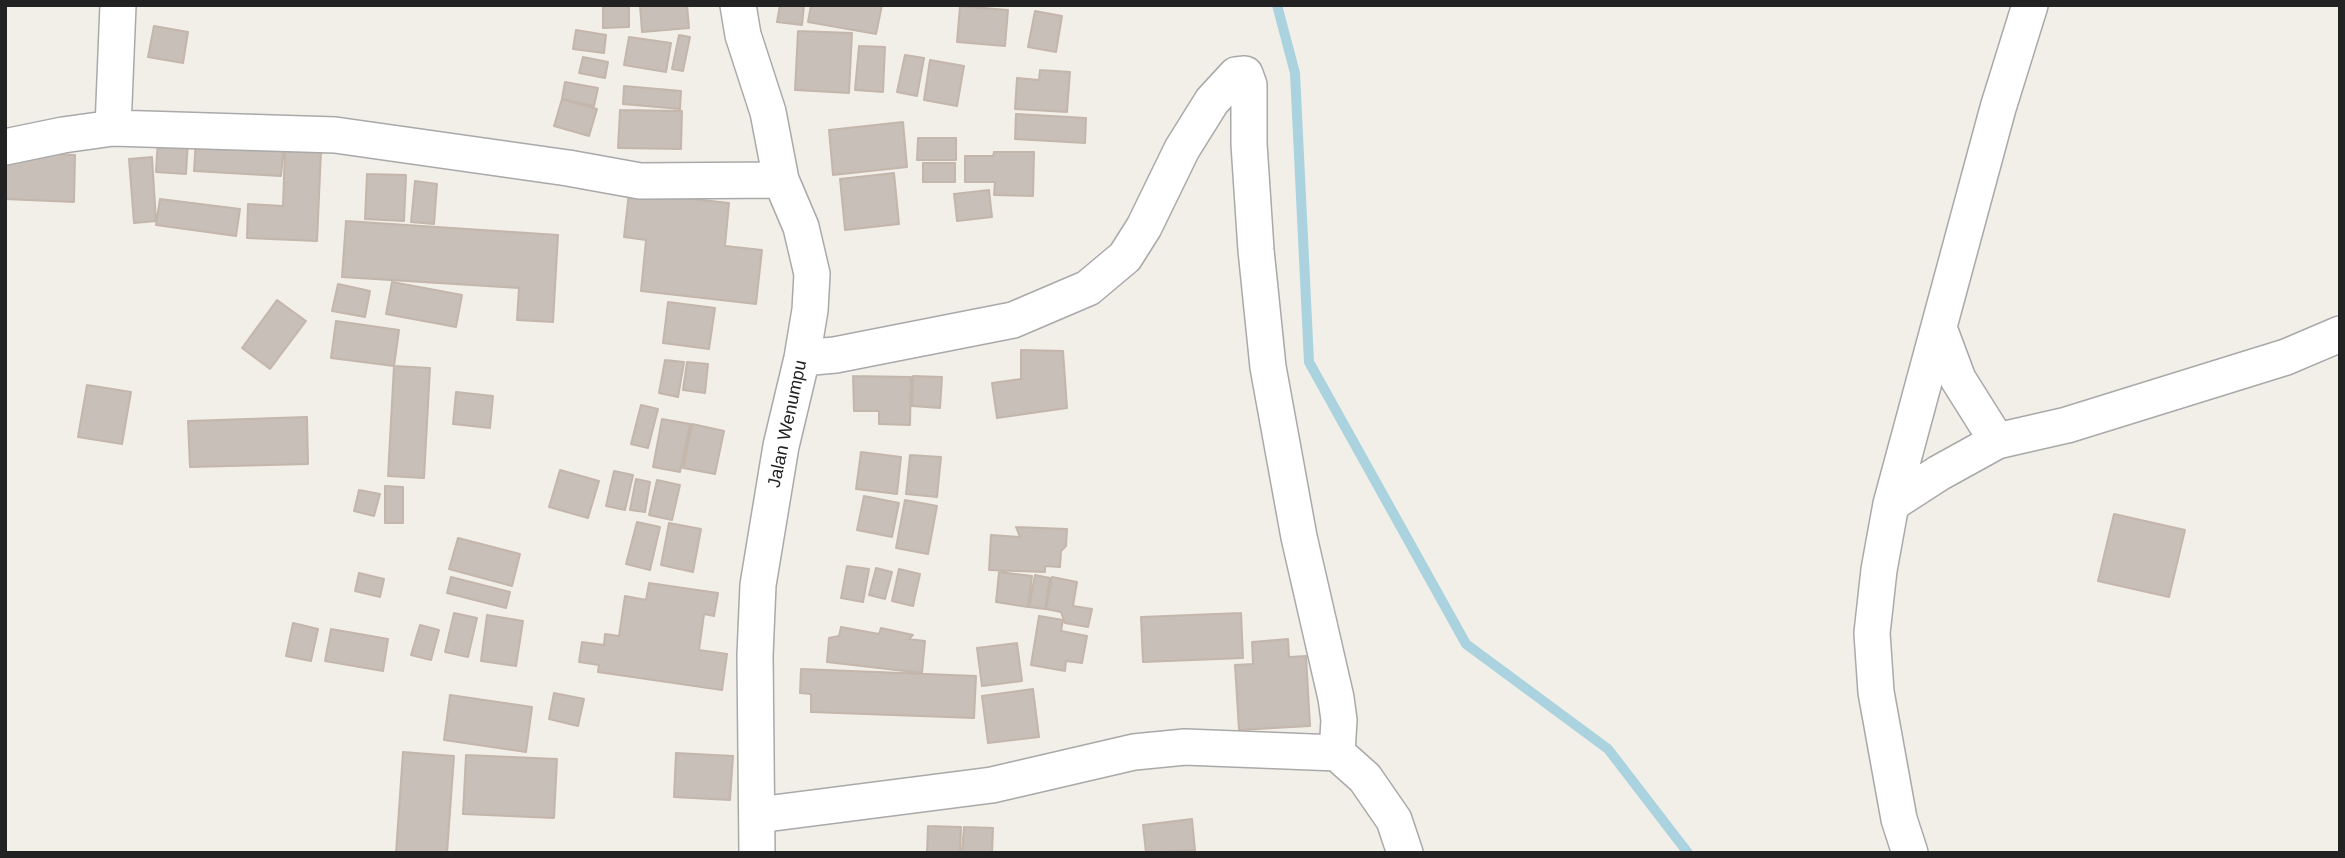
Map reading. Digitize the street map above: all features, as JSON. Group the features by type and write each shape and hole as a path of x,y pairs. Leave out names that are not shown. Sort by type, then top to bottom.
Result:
{"street":[{"path":"113,128 118,5"},
{"name":"Jalan Wenumpu","path":"738,5 743,35 768,112 781,180 801,228 812,274 810,310 802,358 781,446 758,585 755,655 757,853"},
{"path":"1910,853 1899,819 1876,692 1874,621 1879,570 1891,504 1998,108 2030,5"},
{"path":"802,358 835,355 1013,320 1088,288 1125,257 1144,227 1182,149 1212,102 1236,75 1245,74 1249,85 1249,144 1256,250 1268,367 1299,537 1336,698 1339,720 1337,753"},
{"path":"5,147 113,128 335,135 568,168 640,181 781,180"},
{"path":"1939,328 1958,379 1997,441"},
{"path":"1891,504 1938,473 1997,441 2067,425 2286,357 2340,334"},
{"path":"758,815 992,786 1147,751 1185,747 1337,753 1365,779 1394,820 1405,853"}],"building":[{"path":"603,5 629,5 629,27 603,28"},
{"path":"640,5 687,5 689,28 642,32"},
{"path":"780,5 804,5 802,25 777,22"},
{"path":"811,5 882,5 876,34 808,22"},
{"path":"960,6 1008,10 1005,46 957,42"},
{"path":"1035,11 1062,16 1056,52 1028,47"},
{"path":"154,26 188,32 183,63 148,57"},
{"path":"576,30 606,35 604,53 573,49"},
{"path":"798,31 852,33 849,93 795,90"},
{"path":"679,35 690,37 683,71 672,69"},
{"path":"629,37 671,43 666,72 624,65"},
{"path":"859,46 885,47 883,92 855,90"},
{"path":"905,55 924,58 917,96 897,92"},
{"path":"583,57 608,62 605,78 579,73"},
{"path":"930,60 964,66 957,106 924,100"},
{"path":"1040,70 1070,72 1067,112 1015,109 1017,78 1039,80"},
{"path":"565,82 598,88 594,106 562,99"},
{"path":"624,86 681,91 680,109 623,104"},
{"path":"562,99 597,109 589,136 554,126"},
{"path":"620,110 682,111 681,149 618,148"},
{"path":"1016,114 1086,118 1085,143 1015,139"},
{"path":"903,122 907,167 833,175 829,130"},
{"path":"918,138 956,138 956,160 917,160"},
{"path":"158,139 188,141 186,174 156,172"},
{"path":"196,139 284,144 281,176 194,171"},
{"path":"285,149 321,151 317,241 247,238 248,204 283,206"},
{"path":"5,152 75,155 74,202 5,199"},
{"path":"994,152 1034,152 1033,196 994,195 995,182 965,182 965,156 993,156"},
{"path":"152,157 156,221 134,223 129,159"},
{"path":"923,163 955,163 955,182 923,182"},
{"path":"894,173 899,224 845,230 840,179"},
{"path":"367,174 406,175 404,221 365,219"},
{"path":"415,181 437,184 434,224 411,222"},
{"path":"989,190 992,217 957,221 954,194"},
{"path":"629,192 729,203 725,246 762,250 756,304 641,291 646,240 624,237"},
{"path":"160,199 240,209 236,236 156,225"},
{"path":"346,221 558,235 553,322 517,320 519,288 342,277"},
{"path":"392,282 462,295 456,327 386,314"},
{"path":"338,284 370,291 365,317 332,311"},
{"path":"277,300 306,321 270,369 242,348"},
{"path":"668,302 715,308 709,349 663,343"},
{"path":"336,321 399,330 394,366 331,358"},
{"path":"1021,350 1063,351 1067,408 997,418 992,383 1021,379"},
{"path":"665,360 684,362 678,397 659,393"},
{"path":"687,362 708,364 705,393 683,390"},
{"path":"394,366 430,368 424,478 388,476"},
{"path":"853,376 911,377 910,425 879,424 879,411 854,411"},
{"path":"913,376 942,377 940,408 912,406"},
{"path":"87,385 131,392 122,444 78,437"},
{"path":"456,392 493,396 490,428 453,424"},
{"path":"641,405 658,409 648,448 631,444"},
{"path":"307,417 308,464 190,467 188,421"},
{"path":"662,419 690,424 680,472 653,467"},
{"path":"692,424 724,431 715,474 683,468"},
{"path":"861,452 901,457 897,494 856,489"},
{"path":"910,455 941,457 937,497 906,494"},
{"path":"560,470 599,481 588,518 549,507"},
{"path":"614,471 633,475 625,510 606,506"},
{"path":"636,479 650,482 645,512 630,510"},
{"path":"657,480 680,485 672,520 649,515"},
{"path":"385,486 403,487 403,523 385,523"},
{"path":"359,490 380,494 374,516 354,511"},
{"path":"864,496 899,503 892,537 857,530"},
{"path":"905,500 937,506 928,554 896,548"},
{"path":"2114,514 2185,530 2169,597 2098,581"},
{"path":"637,522 660,527 650,570 626,564"},
{"path":"669,523 701,529 693,572 661,565"},
{"path":"1016,527 1067,529 1060,567 1045,566 1045,572 989,570 991,535 1020,537"},
{"path":"458,538 520,554 512,586 449,569"},
{"path":"847,566 869,569 863,602 841,598"},
{"path":"876,568 892,572 885,599 869,595"},
{"path":"899,569 920,574 913,606 892,601"},
{"path":"999,572 1032,576 1028,607 996,602"},
{"path":"359,573 384,579 380,597 355,591"},
{"path":"1035,575 1050,578 1045,609 1029,607"},
{"path":"451,577 510,592 506,608 447,593"},
{"path":"1052,577 1077,582 1073,606 1092,609 1088,627 1065,623 1061,612 1046,609"},
{"path":"649,583 718,593 714,616 704,614 699,650 727,654 722,690 598,672 599,665 579,662 582,642 604,645 605,634 619,636 625,596 646,600"},
{"path":"454,613 477,618 468,657 445,652"},
{"path":"1241,613 1243,658 1143,662 1141,617"},
{"path":"487,615 523,621 516,666 481,661"},
{"path":"1039,616 1063,620 1061,631 1087,636 1082,663 1066,661 1065,671 1031,665"},
{"path":"293,623 318,629 311,661 286,656"},
{"path":"420,625 439,630 431,660 411,655"},
{"path":"841,627 879,634 881,628 913,635 909,639 925,641 922,673 827,662 829,638 839,636"},
{"path":"331,629 388,639 383,671 325,661"},
{"path":"1288,639 1289,657 1306,656 1310,726 1239,730 1235,665 1253,664 1252,642"},
{"path":"1017,643 1022,681 982,686 977,648"},
{"path":"801,669 976,676 974,718 811,712 811,694 800,693"},
{"path":"1033,689 1039,737 988,743 982,696"},
{"path":"554,693 584,699 578,726 549,719"},
{"path":"450,695 532,707 526,752 444,740"},
{"path":"403,752 454,756 447,853 396,853"},
{"path":"676,753 733,756 730,800 674,797"},
{"path":"466,755 557,759 554,818 463,814"},
{"path":"1192,819 1195,850 1146,853 1143,825"},
{"path":"928,826 961,827 960,853 927,853"},
{"path":"964,827 993,828 992,853 962,853"}],"waterway":[{"path":"1277,5 1295,73 1309,362 1466,644 1608,749 1688,853"}]}
